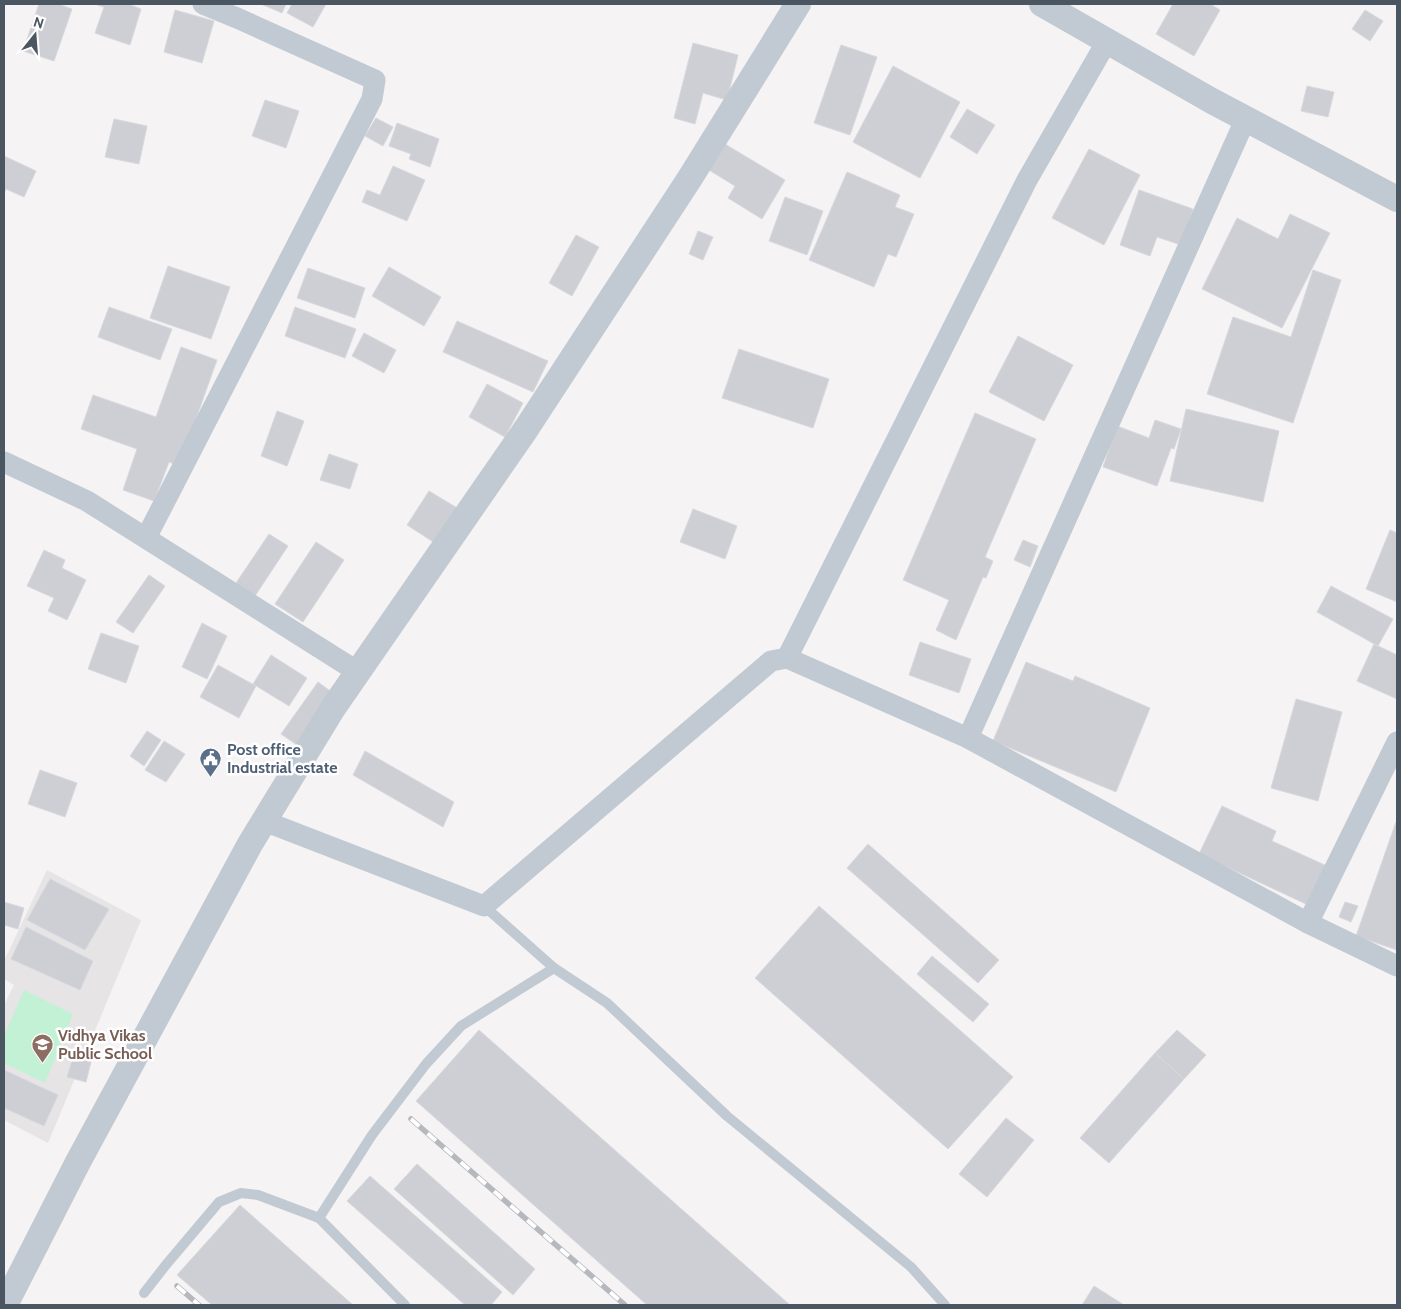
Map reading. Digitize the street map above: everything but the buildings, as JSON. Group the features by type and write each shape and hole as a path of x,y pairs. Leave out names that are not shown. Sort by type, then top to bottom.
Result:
{"street":[{"path":"146,538 372,99 375,80 203,4"},
{"path":"6,1305 78,1162 264,821 334,708 531,421 690,178 798,4"},
{"path":"1043,4 1246,118 1397,199"},
{"path":"788,658 1027,180 1107,41"},
{"path":"968,738 1246,118"},
{"path":"4,462 87,501 358,672"},
{"path":"264,821 484,906 771,661 788,658 968,738 1308,923 1397,966"},
{"path":"1308,923 1397,742"}],"lane":[{"path":"484,906 554,968 607,1002 727,1116 911,1267 944,1305"},
{"path":"319,1218 378,1127 426,1064 461,1026 554,968"},
{"path":"144,1293 219,1202 241,1192 258,1195 319,1218 405,1305"}],"shaded area":[{"name":"Vidhya Vikas Public School","path":"47,870 141,920 48,1143 4,1120 4,1005 14,985 4,979 4,961"}],"green space":[{"path":"24,990 73,1014 45,1083 4,1063 4,1036"}],"railway":[{"path":"411,1119 625,1305"},
{"path":"177,1286 199,1305"}],"place":[{"name":"Post office Industrial estate","path":"211,777"},
{"name":"Vidhya Vikas Public School","path":"42,1063"}]}
